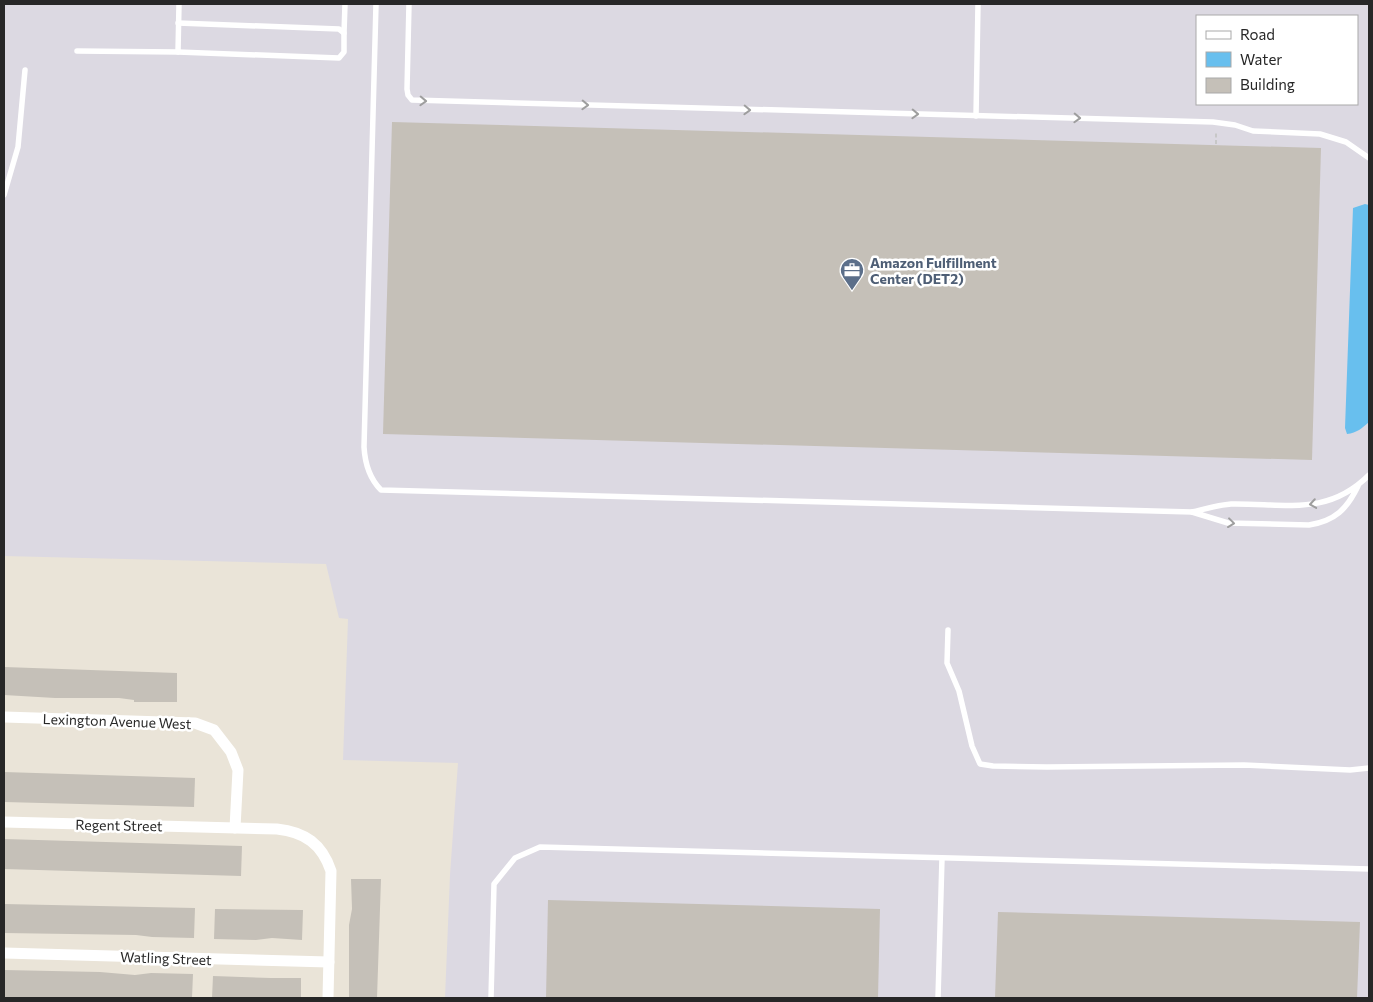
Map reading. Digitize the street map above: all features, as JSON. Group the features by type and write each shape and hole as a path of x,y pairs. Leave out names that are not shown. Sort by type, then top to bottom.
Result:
{"street":[{"name":"Lexington Avenue West","path":"4,718 195,723 214,730 232,752 238,770 235,828"},
{"name":"Regent Street","path":"4,822 288,830 299,834 318,846 324,854 331,871 328,998"},
{"name":"Watling Street","path":"4,953 329,962"}],"lane":[{"path":"178,52 179,4"},
{"path":"77,51 178,52 339,58 344,52 345,4"},
{"path":"376,4 364,447 368,472 373,482 381,490 1192,512 1228,504 1292,506 1315,504 1338,498 1358,486 1369,474"},
{"path":"408,4 408,95 412,100 1213,122 1235,125 1253,131 1320,134 1346,142 1369,158"},
{"path":"976,116 978,4"},
{"path":"178,23 339,29 344,33"},
{"path":"4,196 18,146 25,70"},
{"path":"1192,512 1228,524 1319,524 1343,511 1351,502 1358,486"},
{"path":"948,630 947,663 959,691 972,746 980,764 1047,767 1225,765 1350,770 1369,768"},
{"path":"491,998 494,884 515,858 540,847 1369,869"},
{"path":"938,998 942,858"}],"path":[{"path":"1216,131 1216,144"}],"shaded area":[{"path":"4,4 1369,4 1369,998 445,998 450,875 458,763 343,760 348,619 339,618 326,564 4,556"}],"water":[{"path":"1365,204 1369,205 1369,422 1357,431 1347,434 1345,428 1353,208"}],"building":[{"name":"Amazon Fulfillment Center (DET2)","path":"392,122 1321,148 1312,460 383,434"},
{"path":"4,667 177,673 177,702 134,702 134,700 119,698 55,698 4,695"},
{"path":"4,772 195,778 194,807 4,802"},
{"path":"4,839 242,846 241,876 4,869"},
{"path":"351,879 381,879 377,998 349,998 349,925 352,909"},
{"path":"548,900 880,909 878,998 546,998"},
{"path":"4,904 195,908 194,938 4,933"},
{"path":"215,909 303,910 302,940 272,938 256,940 214,939"},
{"path":"998,912 1360,922 1357,998 995,998"},
{"path":"4,970 100,972 135,975 151,973 193,974 192,998 4,998"},
{"path":"213,976 301,978 301,998 212,998"}],"place":[{"name":"Amazon Fulfillment Center (DET2)","path":"852,291"}]}
